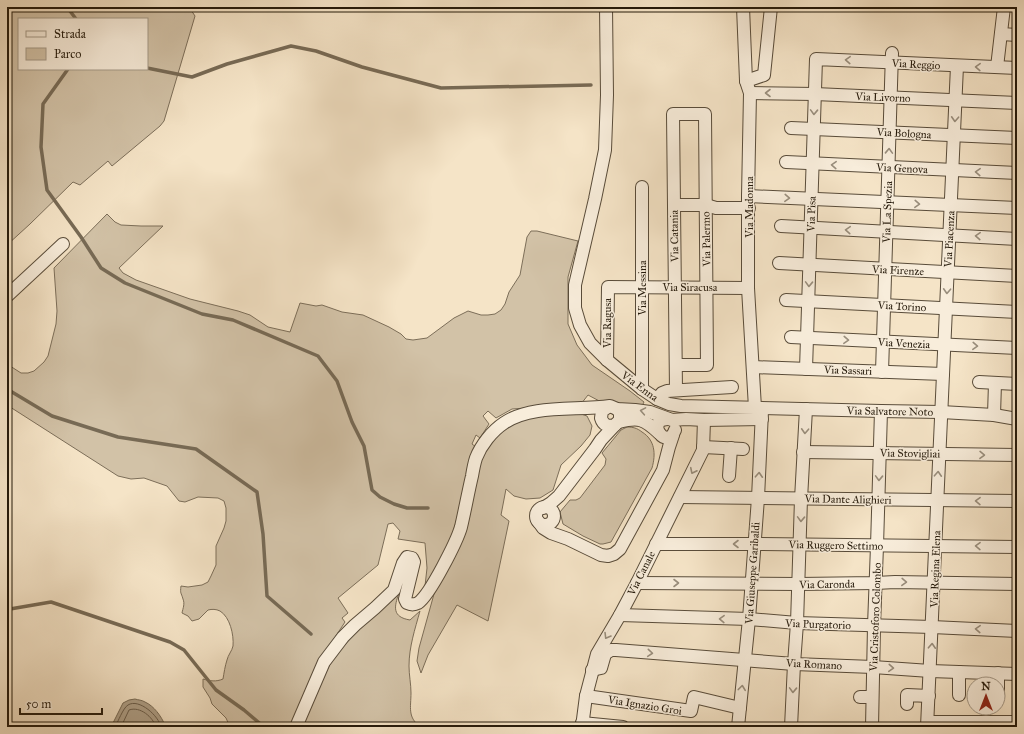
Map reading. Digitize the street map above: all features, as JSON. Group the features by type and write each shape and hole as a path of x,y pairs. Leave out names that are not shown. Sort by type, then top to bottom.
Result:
{"street":[{"name":"Via Enna","path":"606,7 607,95 605,150 575,285 575,308 580,325 590,343 607,360 656,399 669,404 681,406 760,412"},
{"name":"Via Madonna","path":"743,7 746,81 750,93 748,288 752,367 760,412"},
{"path":"746,81 764,74 771,7"},
{"path":"997,67 1004,7"},
{"path":"1001,34 1017,35"},
{"name":"Via Reggio","path":"816,59 892,58 957,66 1017,68"},
{"name":"Via La Spezia","path":"882,372 892,58"},
{"name":"Via Pisa","path":"806,369 816,59"},
{"name":"Via Piacenza","path":"941,412 957,66"},
{"name":"Via Livorno","path":"750,93 815,94 1017,103"},
{"name":"Via Catania","path":"676,390 673,114 705,114"},
{"name":"Via Palermo","path":"676,365 707,365 705,114"},
{"name":"Via Bologna","path":"791,128 1017,138"},
{"name":"Via Genova","path":"786,162 1017,174"},
{"name":"Via Messina","path":"642,187 642,389"},
{"path":"674,205 706,205 716,208 748,202 811,199 1017,208"},
{"path":"781,226 1017,239"},
{"path":"7,296 63,244"},
{"name":"Via Firenze","path":"779,263 809,266 1017,276"},
{"name":"Via Siracusa","path":"608,287 748,288"},
{"name":"Via Ragusa","path":"607,360 608,287"},
{"name":"Via Torino","path":"786,300 1017,312"},
{"name":"Via Venezia","path":"791,337 1017,348"},
{"name":"Via Sassari","path":"752,367 943,374"},
{"path":"979,382 1017,384"},
{"path":"994,415 995,383"},
{"path":"656,399 662,393 667,391 732,387"},
{"path":"601,440 602,411 612,408"},
{"path":"550,514 559,496 596,449 601,440 617,423 620,415 612,408"},
{"path":"296,727 324,662 343,637 394,590 403,563 407,557 412,558 414,562 405,599 407,603 411,605 417,603 425,596 450,551 460,528 476,458 484,443 503,423 523,413 543,410 612,408 650,412 668,429 666,460 663,470 620,549 614,554 608,556 601,555 543,528 537,519 537,513 541,509 550,514 558,528 568,539"},
{"path":"581,409 588,410 608,426 635,419 668,429 686,419 704,420 760,412"},
{"path":"791,727 806,409"},
{"name":"Via Salvatore Noto","path":"760,412 806,409 941,412 994,415 1017,419"},
{"name":"Via Cristoforo Colombo","path":"872,727 866,697 873,667 881,411"},
{"name":"Via Giuseppe Garibaldi","path":"738,727 746,660 752,584 758,498 760,412"},
{"name":"Via Regina Elena","path":"928,724 941,412"},
{"name":"Via Canale","path":"582,725 586,696 597,654 637,583 703,450 704,420"},
{"path":"703,447 743,449"},
{"path":"729,476 731,448"},
{"name":"Via Stovigliai","path":"803,452 1017,455"},
{"name":"Via Dante Alighieri","path":"680,497 1017,501"},
{"name":"Via Ruggero Settimo","path":"656,544 1017,547"},
{"name":"Via Caronda","path":"637,583 798,584 895,582 1017,584"},
{"name":"Via Purgatorio","path":"620,615 1017,631"},
{"name":"Via Romano","path":"592,670 601,668 605,654 611,650 616,650 794,664 1017,674"},
{"path":"959,672 959,695"},
{"path":"907,704 907,695 929,696"},
{"name":"Via Ignazio Groi","path":"586,696 691,711 694,697 740,708"},
{"path":"928,724 1017,722"},
{"path":"582,725 623,727"}],"green space":[{"path":"7,7 189,7 195,16 164,121 112,166 108,161 80,185 73,182 7,245"},
{"path":"107,214 115,222 121,225 163,226 119,268 123,273 136,280 190,299 250,315 268,327 290,332 300,303 316,306 322,305 342,312 363,315 389,327 401,334 406,339 413,340 427,338 454,318 468,311 481,315 488,315 495,314 501,310 505,304 509,292 520,275 527,237 531,231 537,231 578,241 568,277 568,324 577,345 592,365 644,402 642,406 605,404 588,395 581,404 512,409 496,418 488,411 483,416 489,424 480,438 476,435 472,444 476,447 451,540 429,584 425,586 427,568 425,543 398,539 400,531 393,523 388,524 378,565 338,598 348,613 342,618 345,622 318,663 292,727 230,727 226,718 212,704 203,687 203,679 218,681 223,679 225,667 233,646 231,627 226,617 220,611 212,609 208,610 199,619 192,621 188,616 182,613 184,603 181,593 181,586 188,587 202,585 208,582 211,576 216,565 216,546 226,521 226,508 224,501 218,498 198,497 185,502 179,501 167,486 144,478 131,479 118,476 7,405 7,364 21,373 28,373 34,371 48,356 56,324 57,311 54,268"},
{"path":"539,414 581,414 587,416 592,426 590,435 561,465 553,490 540,498 526,499 514,496 506,489 501,515 509,521 488,621 457,605 428,655 421,673 417,661 419,648 434,594 484,453 490,443 510,424"},
{"path":"627,427 638,430 650,439 654,453 652,468 611,542 600,544 563,524 560,512 570,500 580,498 605,465 606,459 602,453 621,430"},
{"path":"399,593 396,603 397,614 404,619 410,620 420,611 411,645 409,666 411,690 410,708 414,720 421,727 303,727 318,685 335,656 357,631"}],"water":[{"path":"135,699 144,701 154,709 165,725 164,727 111,727 123,703"}],"waterway":[{"path":"67,7 75,18"},
{"path":"148,68 192,77 227,64 291,46 316,51 362,67 441,88 591,85"},
{"path":"67,70 43,104 41,147 47,190 81,237 101,268 125,283 202,314 233,320 318,356 337,381 352,422 364,446 372,490 380,497 394,504 407,508 428,508"},
{"path":"7,389 52,416 118,437 196,449 257,492 263,534 267,596 311,634"},
{"path":"7,609 51,602 170,642 184,650 216,690 244,710 264,727"}]}
